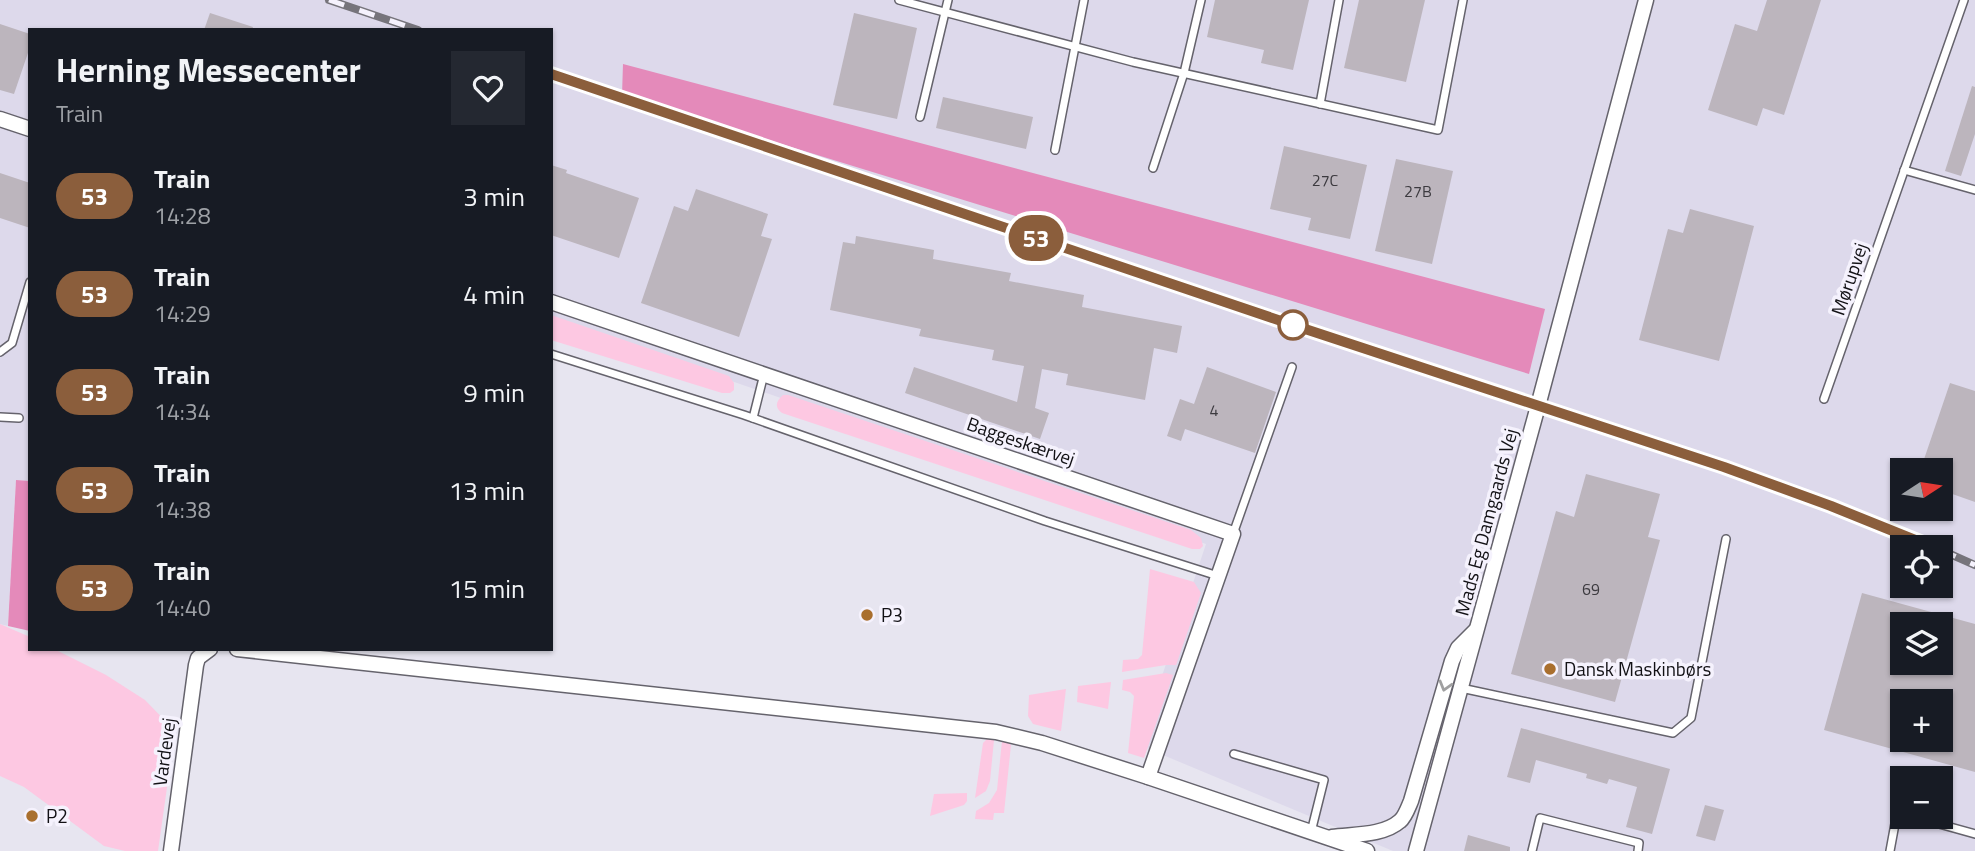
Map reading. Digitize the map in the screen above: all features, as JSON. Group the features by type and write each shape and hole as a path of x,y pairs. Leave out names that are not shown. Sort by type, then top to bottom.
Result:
{"street":[{"name":"Mads Eg Damgaards Vej","path":"1416,851 1646,0"},
{"path":"0,119 28,128"},
{"name":"Baggeskærvej","path":"553,303 1233,534"},
{"path":"1148,777 1233,534"},
{"path":"1328,837 1375,832 1400,821 1405,814 1452,662 1458,648 1477,628"},
{"path":"255,651 996,732 1042,743 1367,851"},
{"name":"Vardevej","path":"171,851 194,677 204,654"}],"lane":[{"path":"899,0 1184,74 1438,130 1462,0"},
{"path":"920,117 948,0"},
{"path":"1055,150 1084,0"},
{"path":"1153,168 1184,74 1201,0"},
{"path":"1320,104 1339,0"},
{"name":"Mørupvej","path":"1824,399 1964,0"},
{"path":"1904,170 1975,190"},
{"path":"0,352 12,343 28,289"},
{"path":"553,355 753,418 1068,529 1219,576"},
{"path":"1233,534 1292,368"},
{"path":"753,418 764,373"},
{"path":"0,416 19,418"},
{"path":"1461,688 1673,733 1691,718 1726,539"},
{"path":"1234,754 1324,780 1311,832"},
{"path":"1532,851 1540,818 1639,843 1638,851"},
{"path":"1953,828 1975,834"},
{"path":"1890,851 1894,829"}],"shaded area":[{"path":"0,0 1975,0 1975,851 1393,851 1139,745 1206,544 553,320 553,28 28,28 28,481 16,480 8,626 0,624"},
{"path":"623,64 1545,309 1529,374 622,95"},
{"path":"553,316 729,376 734,383 734,390 722,393 553,341"},
{"path":"783,395 1191,530 1201,538 1203,546 1200,549 1192,549 782,413 777,404"},
{"path":"16,480 28,481 28,631 8,626"},
{"path":"1150,569 1194,582 1201,593 1176,665 1122,672 1123,660 1138,659 1142,655"},
{"path":"0,624 28,636 28,651 58,651 106,675 145,700 175,731 158,851 125,851 104,846 24,787 0,776"},
{"path":"1166,673 1173,675 1144,758 1128,753 1134,696 1122,690 1123,680"},
{"path":"1111,682 1108,709 1077,702 1078,686"},
{"path":"1066,689 1061,731 1033,724 1028,716 1029,695"},
{"path":"987,739 994,740 990,781 986,791 975,798 983,743"},
{"path":"1002,741 1011,745 1004,813 994,813 993,820 975,819 976,811 989,803 997,790"},
{"path":"967,793 964,805 930,816 934,794"}],"building":[{"path":"1215,0 1309,0 1293,70 1261,63 1264,50 1207,37"},
{"path":"1359,0 1425,0 1406,82 1344,68"},
{"path":"1767,0 1821,0 1784,115 1763,108 1757,126 1708,110 1735,24 1757,31"},
{"path":"210,13 253,27 253,28 205,28"},
{"path":"854,13 917,28 897,119 833,105"},
{"path":"0,24 28,33 28,53 14,94 0,90"},
{"path":"1972,86 1975,87 1975,134 1961,176 1945,171"},
{"path":"943,97 1033,117 1026,149 936,128"},
{"path":"1284,146 1367,165 1350,239 1308,230 1311,218 1270,209"},
{"path":"1396,159 1453,171 1432,264 1375,251"},
{"path":"553,166 567,170 566,173 639,198 619,258 553,236"},
{"path":"0,173 28,182 28,227 0,218"},
{"path":"696,189 768,214 761,236 772,239 739,337 641,303 674,206 688,211"},
{"path":"1690,209 1754,226 1719,361 1639,340 1668,229 1683,233"},
{"path":"856,236 934,250 933,259 1011,273 1009,281 1084,295 1082,307 1182,326 1177,353 1154,348 1145,400 1066,385 1068,374 1042,369 1035,408 1049,413 1040,439 905,393 914,367 1017,402 1024,366 992,360 994,350 919,336 921,329 830,310 843,242 855,244"},
{"path":"1207,367 1276,392 1255,453 1185,429 1181,441 1167,436 1180,399 1194,404"},
{"path":"1950,383 1975,391 1975,502 1953,494 1953,458 1924,458"},
{"path":"1586,474 1660,494 1648,537 1660,540 1615,702 1511,674 1556,511 1574,517"},
{"path":"1862,593 1931,612 1890,612 1890,675 1953,675 1953,618 1975,624 1975,772 1903,752 1953,752 1953,689 1890,689 1890,748 1824,730"},
{"path":"1521,728 1670,769 1652,834 1626,827 1637,787 1609,779 1607,784 1586,778 1587,774 1536,760 1530,783 1507,777"},
{"path":"1705,805 1724,810 1715,841 1696,836"},
{"path":"1468,835 1510,847 1510,851 1464,851"}],"railway":[{"path":"329,0 412,28"},
{"path":"553,75 1293,325 1724,467 1902,535"},
{"path":"1953,555 1975,565"}],"train":[{"name":"53","path":"553,75 1293,325 1724,467 1904,535"}],"place":[{"name":"P3","path":"867,615"},
{"name":"Dansk Maskinbørs","path":"1550,669"},
{"name":"P2","path":"32,816"}]}
